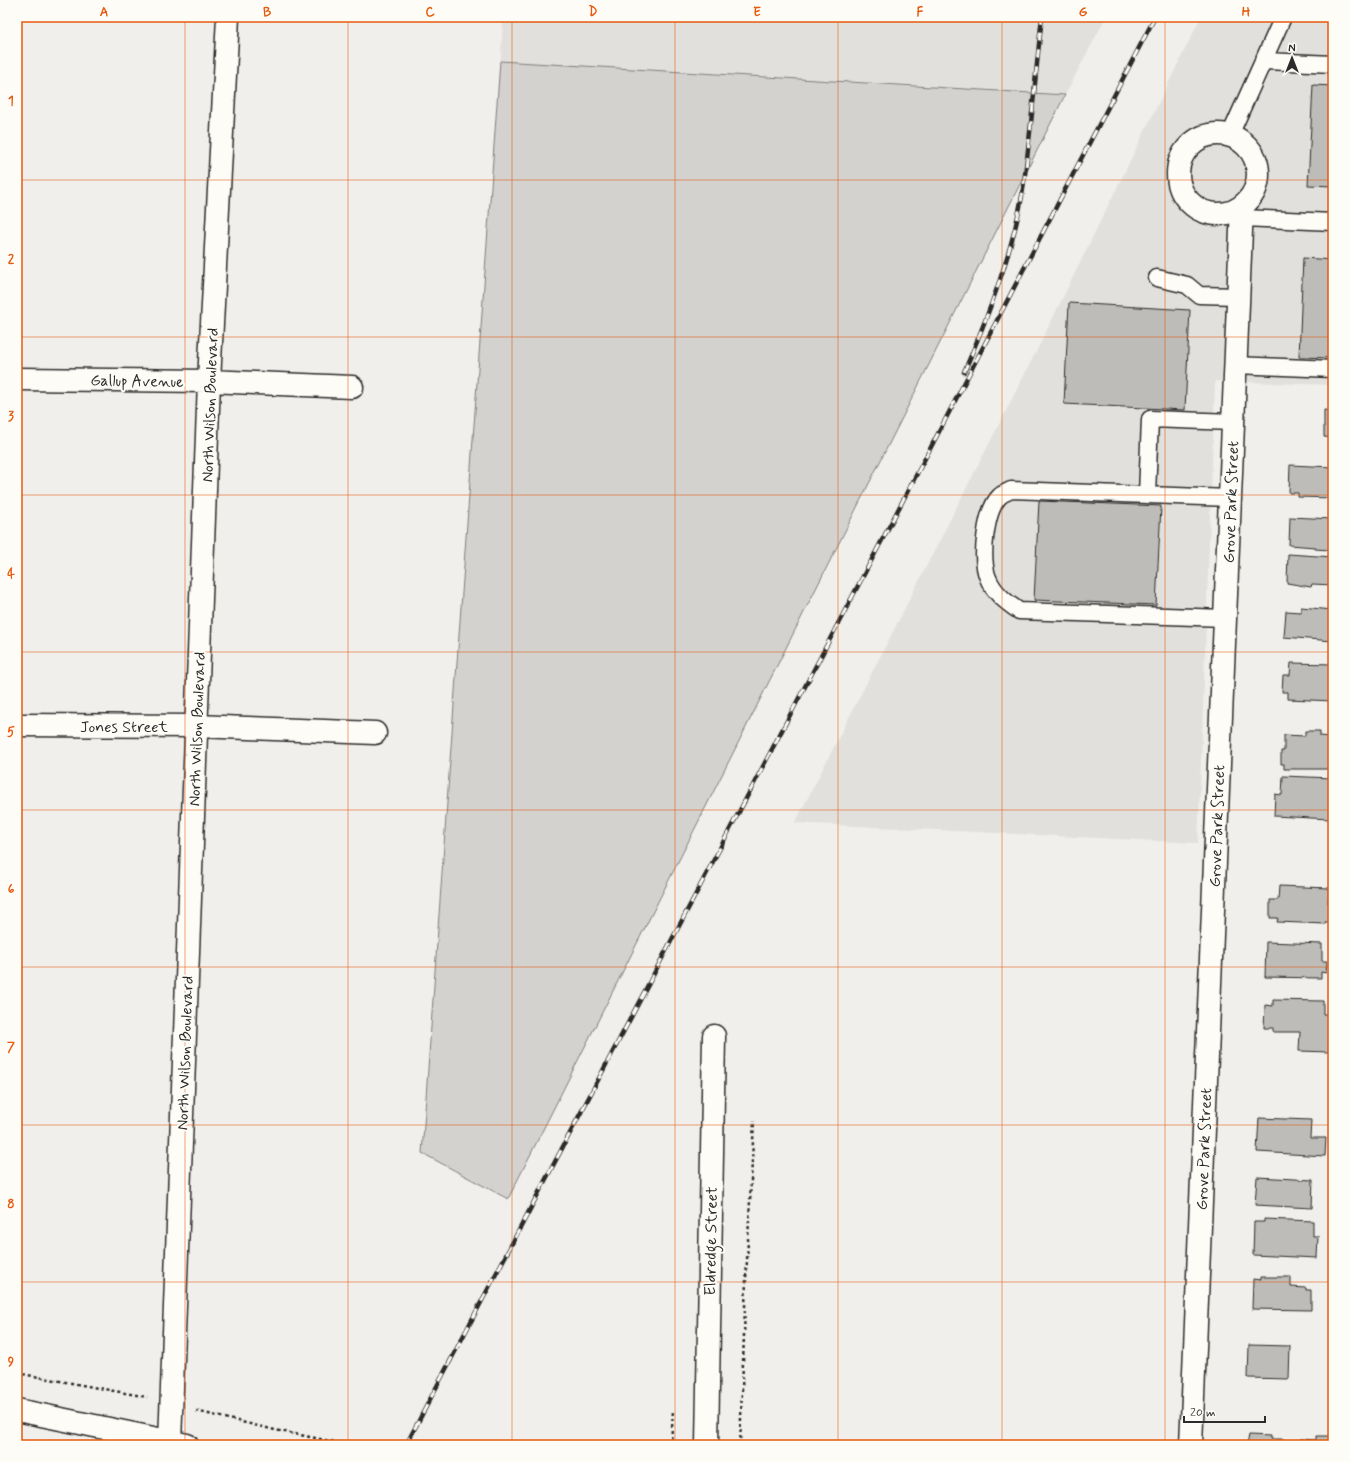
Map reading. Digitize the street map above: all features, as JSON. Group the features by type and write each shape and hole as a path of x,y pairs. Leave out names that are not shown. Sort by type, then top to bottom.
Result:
{"street":[{"name":"North Wilson Boulevard","path":"178,1443 196,726 209,381 228,17"},
{"path":"1217,134 1230,135 1247,146 1257,163 1259,176 1256,189 1242,212 1213,215 1200,210 1189,203 1181,192 1178,178 1178,165 1184,153 1192,143 1204,136 1217,134"},
{"name":"Grove Park Street","path":"1191,1445 1242,212"},
{"name":"Gallup Avenue","path":"17,379 209,381 352,387"},
{"name":"Jones Street","path":"17,725 196,726 375,733"},
{"name":"Eldredge Street","path":"707,1445 714,1036"},
{"path":"17,1410 178,1443"}],"lane":[{"path":"1230,135 1283,17"},
{"path":"1263,61 1333,64"},
{"path":"1242,212 1333,222"},
{"path":"1157,278 1187,285 1199,295 1238,296"},
{"path":"1235,365 1333,369"},
{"path":"1147,495 1150,419 1233,422"},
{"path":"1225,618 1020,611 1006,602 993,588 987,576 984,551 989,517 994,504 1001,495 1011,490 1230,498"}],"path":[{"path":"740,1445 754,1121"},
{"path":"671,1445 672,1410"}],"shaded area":[{"path":"503,17 1106,17 955,304 489,285"},
{"path":"1201,17 1333,17 1333,385 1215,381 1198,843 795,823 1036,352"},
{"path":"500,61 1065,95 508,1199 422,1153"}],"building":[{"path":"1313,85 1333,86 1333,186 1308,185"},
{"path":"1303,258 1333,260 1333,358 1299,357"},
{"path":"1069,303 1190,310 1185,410 1064,404"},
{"path":"1324,410 1333,411 1333,438 1324,437"},
{"path":"1290,465 1333,467 1333,498 1298,497 1298,493 1289,493"},
{"path":"1039,501 1161,506 1156,605 1034,600"},
{"path":"1290,517 1333,519 1333,547 1329,547 1329,550 1315,549 1315,547 1289,545"},
{"path":"1288,554 1333,557 1333,585 1312,584 1311,587 1287,583"},
{"path":"1301,607 1333,610 1333,641 1284,637 1286,611 1301,612"},
{"path":"1291,663 1333,664 1333,701 1288,699 1288,692 1282,692 1283,675 1290,675"},
{"path":"1305,731 1320,731 1320,736 1330,737 1329,769 1284,769 1284,764 1281,764 1281,751 1284,751 1284,735 1305,736"},
{"path":"1283,776 1333,778 1333,815 1330,815 1330,819 1274,816 1275,794 1282,795"},
{"path":"1279,886 1329,888 1328,903 1333,904 1333,922 1325,922 1325,924 1277,922 1278,918 1270,918 1270,900 1278,900"},
{"path":"1266,942 1322,944 1322,961 1327,961 1326,973 1321,972 1321,978 1265,977"},
{"path":"1273,1000 1323,1001 1323,1014 1330,1014 1329,1052 1299,1051 1300,1032 1273,1032 1273,1028 1264,1028 1265,1005 1273,1006"},
{"path":"1259,1118 1311,1120 1310,1138 1326,1138 1325,1156 1257,1152"},
{"path":"1257,1177 1313,1180 1312,1208 1255,1205"},
{"path":"1264,1219 1313,1221 1313,1236 1318,1236 1317,1258 1253,1255 1254,1222 1264,1222"},
{"path":"1261,1277 1291,1277 1291,1287 1306,1288 1306,1290 1311,1290 1311,1310 1252,1309 1253,1279 1261,1280"},
{"path":"1249,1345 1290,1346 1289,1379 1248,1378"},
{"path":"1249,1435 1271,1436 1271,1439 1284,1439 1284,1445 1247,1445"},
{"path":"1316,1436 1333,1436 1333,1445 1301,1445 1301,1439 1316,1440"}],"railway":[{"path":"964,372 998,286 1018,218 1028,151 1042,17"},
{"path":"406,1445 931,447 1155,17"}]}
